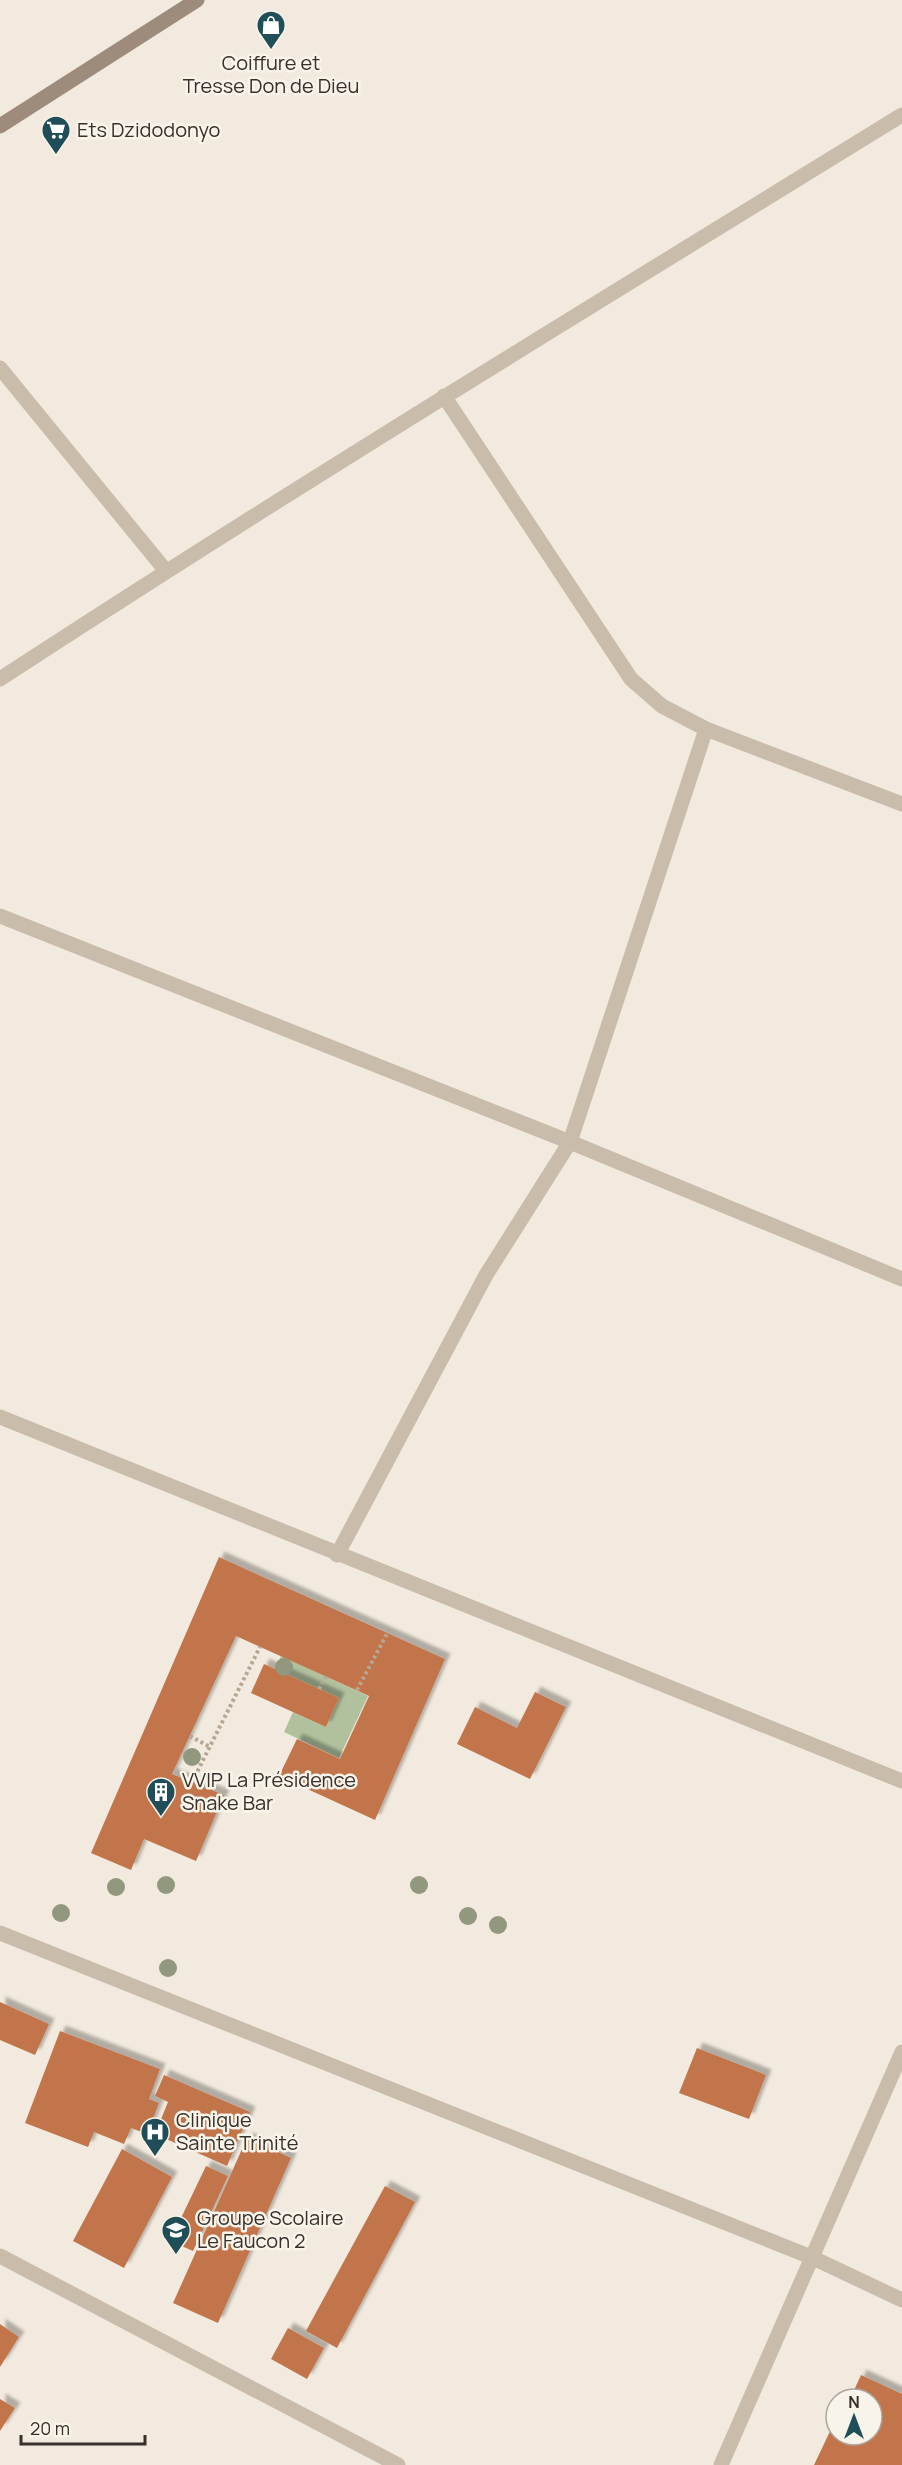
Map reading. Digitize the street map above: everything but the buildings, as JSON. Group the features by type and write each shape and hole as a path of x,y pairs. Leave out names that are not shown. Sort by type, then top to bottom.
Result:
{"street":[{"path":"0,126 197,0"},
{"path":"0,679 166,571 444,396 902,115"},
{"path":"0,368 166,571"},
{"path":"444,396 631,679 662,706 706,729 902,804"},
{"path":"337,1555 486,1275 570,1142 706,729"},
{"path":"0,916 570,1142 902,1279"},
{"path":"0,1418 902,1781"},
{"path":"0,1932 811,2257 902,2300"},
{"path":"722,2465 902,2052"},
{"path":"0,2256 398,2465"}],"path":[{"path":"357,1690 390,1628"},
{"path":"192,1782 260,1647"},
{"path":"319,1689 326,1676"},
{"path":"190,1736 210,1747"}],"green space":[{"path":"281,1656 368,1696 339,1758 284,1732 293,1712 326,1727 339,1698 275,1669"}],"place":[{"name":"Coiffure et Tresse Don de Dieu","path":"271,50"},
{"name":"Ets Dzidodonyo","path":"56,156"},
{"name":"VVIP La Présidence Snake Bar","path":"161,1818"},
{"name":"Clinique Sainte Trinité","path":"155,2158"},
{"name":"Groupe Scolaire Le Faucon 2","path":"176,2256"}]}
